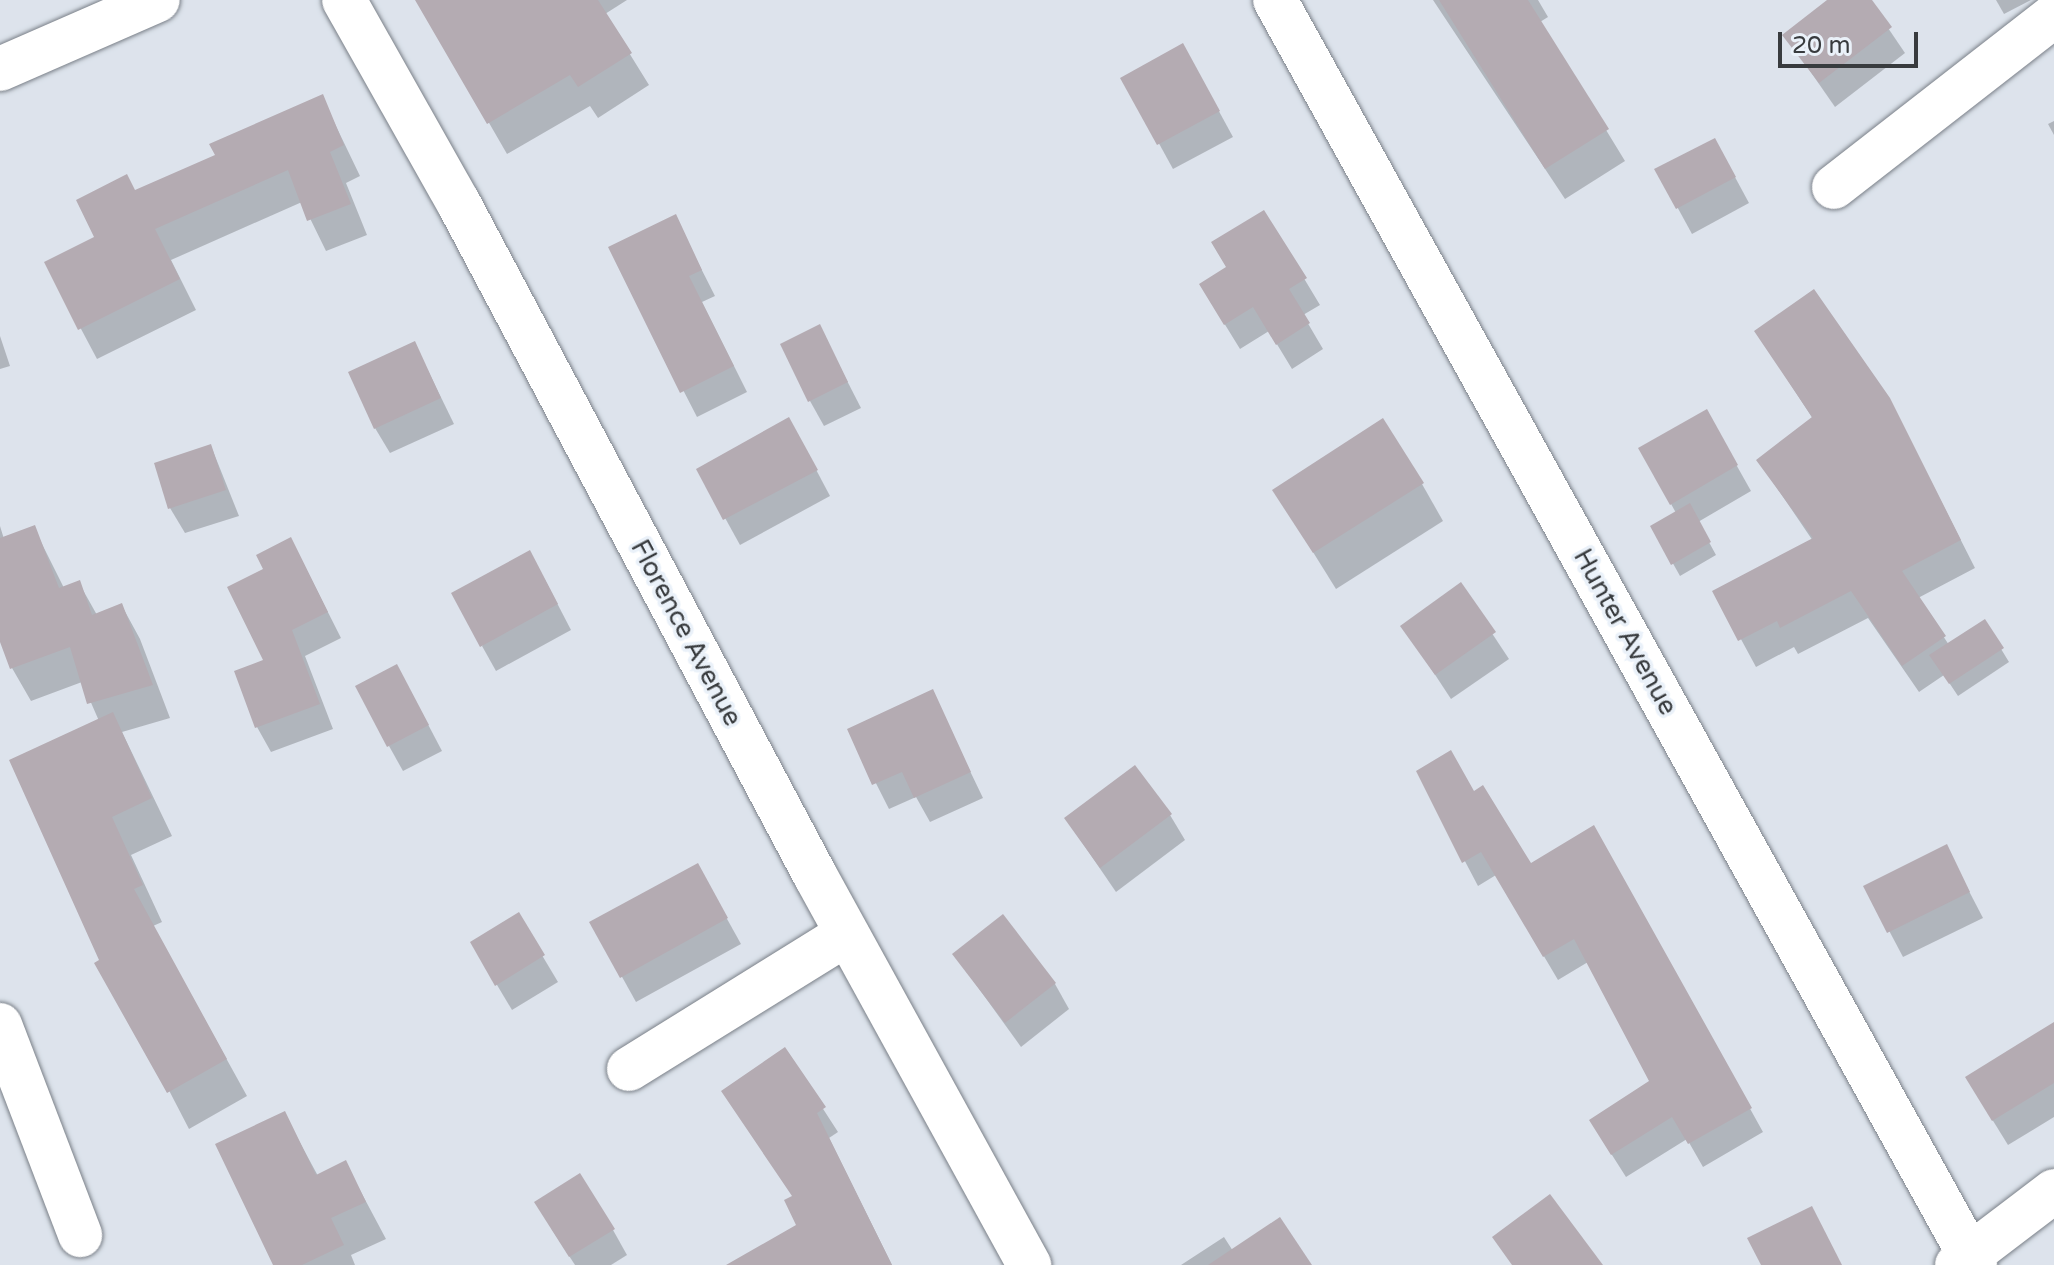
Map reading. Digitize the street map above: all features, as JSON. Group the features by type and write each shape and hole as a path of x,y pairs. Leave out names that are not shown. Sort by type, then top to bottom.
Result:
{"street":[{"path":"0,69 158,0"},
{"name":"Florence Avenue","path":"344,0 458,202 847,934 1029,1265"},
{"name":"Hunter Avenue","path":"1275,0 1967,1262"},
{"path":"1834,187 2054,16"},
{"path":"629,1069 847,934"},
{"path":"0,1025 80,1235"},
{"path":"1967,1262 2054,1191"}],"building":[{"path":"415,0 598,0 632,53 578,87 570,75 487,124"},
{"path":"1439,0 1528,0 1609,129 1545,169"},
{"path":"1827,0 1872,0 1892,27 1819,83 1782,35"},
{"path":"1183,43 1220,111 1157,145 1120,78"},
{"path":"323,94 344,145 330,152 351,204 307,221 288,170 155,229 180,279 78,330 44,262 94,237 76,200 127,174 135,190 215,155 209,144"},
{"path":"1715,138 1736,177 1676,209 1654,169"},
{"path":"1264,210 1307,278 1289,289 1310,323 1276,345 1253,307 1224,325 1199,284 1226,267 1211,242"},
{"path":"676,214 702,270 689,276 734,366 680,393 608,247"},
{"path":"1814,289 1890,398 1961,540 1902,571 1946,636 1902,666 1851,591 1780,628 1777,621 1738,641 1712,591 1813,538 1756,460 1812,417 1754,331"},
{"path":"820,324 848,382 808,402 780,344"},
{"path":"415,341 441,398 374,429 348,372"},
{"path":"1707,409 1738,465 1670,505 1638,448"},
{"path":"789,417 818,470 723,520 696,469"},
{"path":"1383,418 1424,483 1313,553 1272,490"},
{"path":"211,444 226,490 168,509 154,463"},
{"path":"1690,503 1711,542 1671,565 1650,526"},
{"path":"35,525 59,588 80,580 92,615 122,603 153,685 87,704 70,647 10,669 0,642 0,538"},
{"path":"291,537 328,612 292,630 320,704 255,728 234,671 263,660 227,587 263,569 256,555"},
{"path":"530,550 558,604 480,647 451,593"},
{"path":"1461,582 1496,632 1435,675 1400,626"},
{"path":"1985,619 2004,648 1949,684 1929,655"},
{"path":"397,664 429,725 387,747 355,686"},
{"path":"933,689 971,772 914,798 902,772 872,785 847,729"},
{"path":"113,712 152,798 112,817 143,885 134,889 227,1059 167,1093 94,963 99,960 9,760"},
{"path":"1451,750 1474,791 1483,785 1531,863 1594,825 1752,1108 1688,1144 1672,1117 1611,1155 1589,1120 1649,1081 1574,939 1543,957 1481,852 1462,863 1416,771"},
{"path":"1135,765 1172,814 1100,868 1064,818"},
{"path":"1947,844 1970,892 1887,933 1863,886"},
{"path":"698,863 728,918 620,978 589,922"},
{"path":"519,912 545,955 495,986 470,942"},
{"path":"1003,914 1056,983 1005,1023 952,954"},
{"path":"2054,1022 2054,1083 1992,1121 1965,1077"},
{"path":"785,1047 826,1107 817,1113 892,1265 726,1265 796,1225 784,1200 792,1196 721,1091"},
{"path":"285,1111 316,1175 346,1160 366,1202 331,1218 344,1245 302,1265 273,1265 215,1144"},
{"path":"580,1173 615,1229 569,1257 534,1202"},
{"path":"1550,1194 1603,1265 1512,1265 1492,1237"},
{"path":"1812,1206 1842,1265 1761,1265 1747,1238"},
{"path":"1280,1217 1312,1265 1208,1265"}]}
